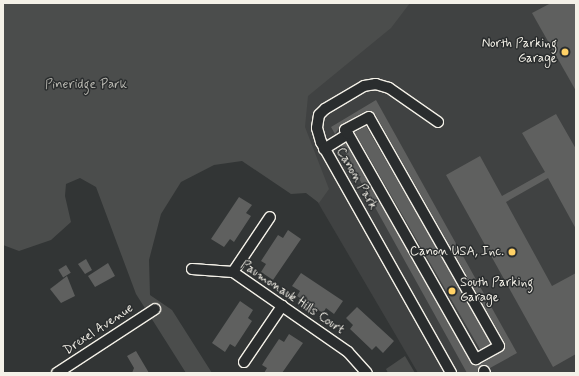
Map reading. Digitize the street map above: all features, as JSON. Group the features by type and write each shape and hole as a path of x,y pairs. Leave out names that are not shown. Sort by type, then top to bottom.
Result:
{"street":[{"name":"Canon Park","path":"438,122 389,88 376,84 364,86 325,109 319,116 317,128 324,149 451,373"},
{"path":"369,117 499,346 476,359 348,134 345,130 369,117"},
{"path":"324,149 348,134"},
{"path":"233,272 270,217"},
{"name":"Paumonauk Hills Court","path":"192,269 233,272 348,352 368,373"},
{"path":"244,362 282,306"},
{"name":"Drexel Avenue","path":"57,373 72,369 155,309"}],"shaded area":[{"path":"331,3 576,3 576,373 418,373 222,39"}],"green space":[{"name":"Pineridge Park","path":"3,3 410,3 391,28 308,96 305,127 329,189 319,203 306,193 291,194 242,161 214,165 181,182 161,214 149,260 150,295 172,310 212,373 186,373 136,294 96,187 80,178 66,184 65,196 71,222 51,240 19,251 3,245"},
{"path":"405,356 415,373 388,373 386,369"}],"building":[{"name":"North Parking Garage","path":"551,3 576,3 576,91 532,13"},
{"path":"376,100 517,353 490,368 481,365 478,373 467,373 341,146 346,143 471,363 479,365 503,351 505,343 375,114 366,111 342,124 335,134 331,127"},
{"name":"Canon USA, Inc.","path":"556,114 576,149 576,229 548,178 506,202 552,286 576,273 576,354 553,367 446,175 480,156 502,196 545,172 522,133"},
{"path":"366,126 492,343 480,350 355,132"},
{"path":"239,197 252,205 246,213 251,216 234,242 230,239 224,247 211,239"},
{"path":"288,230 301,239 273,280 261,272 266,264 261,261 278,235 283,238"},
{"path":"86,259 92,270 85,274 78,264"},
{"path":"108,263 115,276 95,287 88,276"},
{"path":"66,265 71,273 63,277 58,270"},
{"path":"301,273 343,301 334,314 326,308 323,313 297,296 300,291 292,286"},
{"path":"67,276 75,296 61,303 50,289"},
{"path":"240,301 253,310 248,318 252,321 235,347 230,344 225,352 212,343"},
{"path":"357,307 394,341 383,353 376,346 372,350 350,329 353,325 346,318"},
{"path":"289,334 303,343 282,373 264,373 267,368 262,365 265,360 279,339 284,342"},
{"path":"136,351 149,373 132,373 134,368 127,356"}],"place":[{"name":"North Parking Garage","path":"565,52"},
{"name":"Canon USA, Inc.","path":"512,252"},
{"name":"South Parking Garage","path":"452,291"}]}
